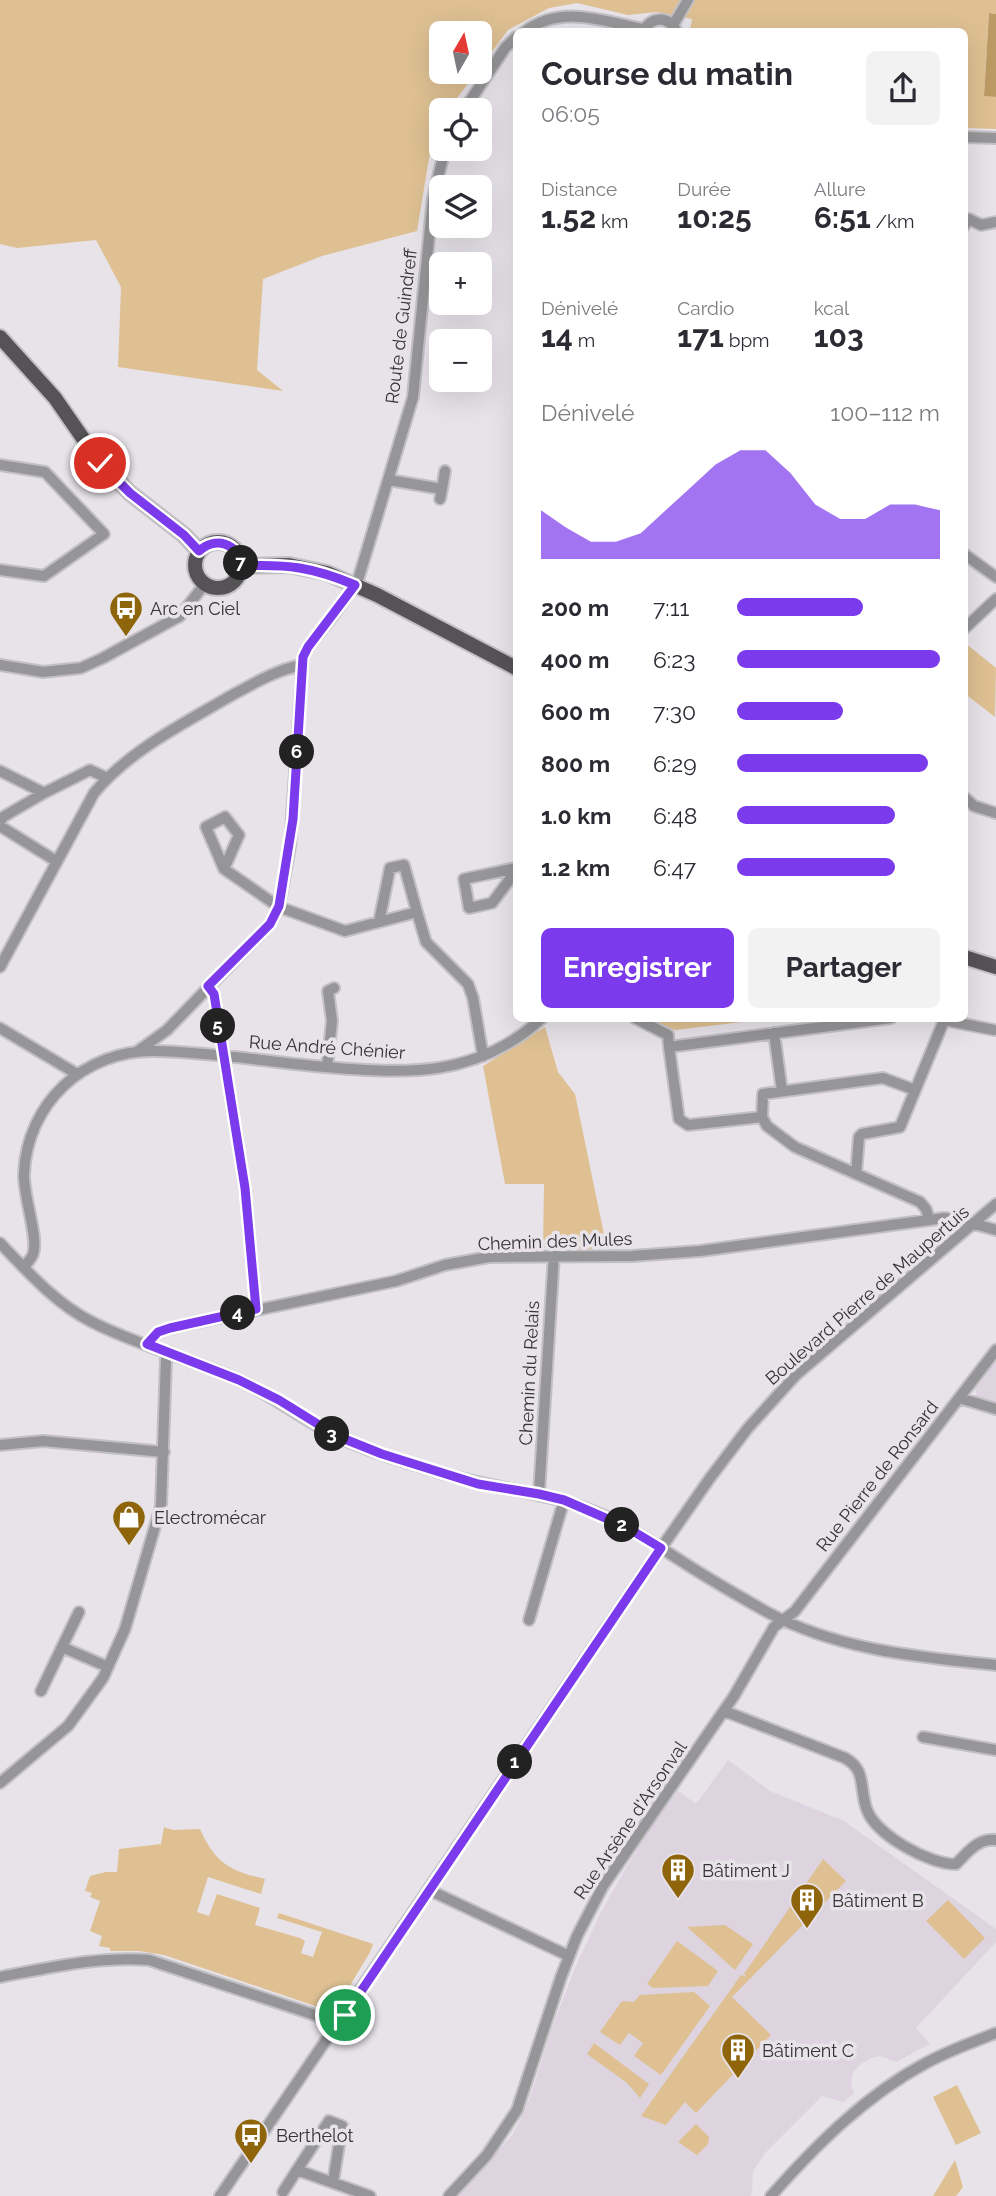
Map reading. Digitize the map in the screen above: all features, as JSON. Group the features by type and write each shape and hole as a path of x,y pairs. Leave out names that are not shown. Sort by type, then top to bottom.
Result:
{"main road":[{"path":"0,337 55,398 100,463 130,493 184,535 199,551"},
{"path":"211,543 226,544 237,553 241,566 239,575 229,586 214,589 204,585 194,566 199,551 211,543"},
{"path":"241,566 289,565 327,573 377,595 513,666"},
{"path":"968,962 996,967"}],"street":[{"path":"644,28 649,22 657,19 666,20 675,28 688,0"},
{"path":"530,28 544,20 582,16 634,28"},
{"path":"472,98 513,40"},
{"path":"968,137 996,138"},
{"name":"Route de Guindreff","path":"302,664 308,647 355,585 413,397 433,198 442,161"},
{"path":"968,220 981,225 996,222"},
{"path":"0,465 45,472 104,534 44,576 0,570"},
{"path":"389,480 441,494 445,471"},
{"path":"968,557 996,577"},
{"path":"0,665 43,672 81,668 103,659 180,616 204,585"},
{"path":"968,625 996,599"},
{"path":"0,967 94,793 107,778 140,750 205,711 264,678 302,664 293,819 279,906 270,924 167,1030 138,1051 116,1056 77,1074 56,1092 43,1109 33,1128 24,1175 35,1241 33,1254 24,1267"},
{"path":"56,861 0,824 4,817 90,770 107,778"},
{"path":"0,771 44,793"},
{"path":"968,801 974,806 996,813"},
{"path":"379,922 390,868 404,865 426,942 468,984 483,1056"},
{"path":"224,869 279,906 345,931 417,912"},
{"path":"513,870 464,878 469,908 492,903 513,874"},
{"path":"208,986 214,994 245,1188 256,1309"},
{"path":"327,1067 332,1021 328,991 334,988"},
{"name":"Rue André Chénier","path":"138,1051 168,1051 390,1072 427,1071 483,1056 508,1044 538,1022"},
{"path":"643,1022 668,1035 679,1119 688,1125 762,1117"},
{"path":"669,1047 860,1022"},
{"path":"856,1174 859,1138 862,1134 900,1127 943,1022"},
{"path":"958,1022 994,1030"},
{"path":"0,1028 77,1074"},
{"path":"167,1030 164,1045 168,1051"},
{"path":"774,1033 782,1091"},
{"path":"915,1090 883,1078 763,1094 762,1117 767,1126 794,1147 920,1202 929,1219"},
{"name":"Boulevard Pierre de Maupertuis","path":"220,2196 661,1548 741,1438 796,1375 996,1204"},
{"name":"Chemin des Mules","path":"147,1344 158,1332 170,1328 397,1281 445,1265 489,1256 632,1256 700,1251 929,1219 956,1219 996,1230"},
{"path":"0,1243 52,1294 91,1321 239,1380 279,1400 337,1436 382,1454 478,1484 564,1500 626,1527 784,1620 811,1632 904,1656 996,1665"},
{"name":"Chemin du Relais","path":"539,1494 554,1255"},
{"name":"Rue Pierre de Ronsard","path":"784,1620 796,1611 996,1350"},
{"path":"0,1783 68,1726 103,1678 125,1629 161,1506 166,1359 169,1352"},
{"path":"959,1398 996,1409"},
{"path":"0,1445 43,1441 164,1452"},
{"path":"529,1620 564,1500"},
{"path":"41,1691 79,1612"},
{"name":"Rue Arsène d'Arsonval","path":"449,2196 487,2155 517,2110 569,1956 603,1886 724,1711 774,1627 784,1620"},
{"path":"62,1647 108,1667"},
{"path":"724,1711 854,1763 867,1812 874,1823 894,1839 916,1851 938,1861 956,1864 983,1840 996,1840"},
{"path":"923,1737 996,1750"},
{"path":"429,1890 569,1956"},
{"path":"0,1977 98,1959 149,1961 339,2023"},
{"path":"771,2196 801,2162 838,2127 886,2088 927,2062 996,2033"},
{"path":"283,2192 329,2121 342,2126 333,2182"},
{"path":"297,2170 370,2196"}],"shaded area":[{"path":"0,0 996,0 996,14 989,13 984,96 996,97 996,129 968,128 968,28 690,28 692,19 657,12 628,15 577,3 549,8 508,30 492,52 492,21 429,21 429,84 468,84 457,98 429,98 429,158 417,231 322,256 263,279 257,370 283,391 118,367 121,287 96,240 17,248 0,244"},
{"path":"989,13 996,14 996,97 984,96"},
{"path":"968,645 996,668 995,717 968,696"},
{"path":"658,1022 743,1022 675,1030"},
{"path":"545,1027 558,1072 575,1094 607,1249 543,1248 544,1184 505,1184 483,1066"},
{"path":"996,1361 996,1403 977,1397 975,1389"},
{"path":"728,1760 770,1791 844,1821 996,1929 996,1942 916,2028 930,2044 896,2062 880,2056 861,2064 853,2072 851,2085 854,2093 843,2102 822,2096 766,2152 753,2171 750,2196 458,2196 513,2134 531,2095 551,2030 575,1968 624,1871 678,1791 696,1804"},
{"path":"164,1827 173,1830 200,1829 212,1850 225,1864 242,1873 265,1879 261,1894 208,1877 197,1912 209,1916 217,1894 260,1908 255,1925 300,1938 305,1941 301,1953 313,1957 322,1932 277,1918 279,1913 373,1944 336,2009 327,2010 164,1955 139,1951 110,1951 110,1948 99,1946 102,1936 90,1931 100,1901 90,1897 92,1893 85,1891 90,1876 117,1872 119,1849 161,1844"},
{"path":"823,1859 846,1881 732,1997 771,2035 696,2113 685,2102 666,2125 641,2116 741,1975 747,1977 744,1974"},
{"path":"948,1900 985,1938 964,1959 926,1921"},
{"path":"725,1925 753,1944 735,1970 687,1927"},
{"path":"677,1941 718,1971 708,1986 653,1988 647,1984"},
{"path":"694,1992 710,2006 661,2075 634,2056 643,2043 629,2033 620,2045 600,2032 622,2001 634,2002 640,1995"},
{"path":"594,2043 649,2084 640,2098 627,2083 587,2054"},
{"path":"957,2085 981,2133 956,2145 933,2097"},
{"path":"696,2124 709,2137 708,2144 697,2155 678,2142"},
{"path":"955,2160 963,2187 956,2196 933,2196"}],"place":[{"name":"Arc en Ciel","path":"126,638"},
{"name":"Electromécar","path":"129,1547"},
{"name":"Bâtiment J","path":"678,1900"},
{"name":"Bâtiment B","path":"807,1930"},
{"name":"Bâtiment C","path":"738,2080"},
{"name":"Berthelot","path":"251,2165"}],"route":[{"path":"100,463 130,493 184,535 199,551 204,546 219,542 232,547 241,566 289,565 308,568 355,585 303,657 293,819 279,906 270,924 208,986 214,994 245,1188 256,1309 170,1328 158,1332 147,1344 239,1380 279,1400 337,1436 382,1454 478,1484 564,1500 626,1527 661,1548 345,2015"}]}
